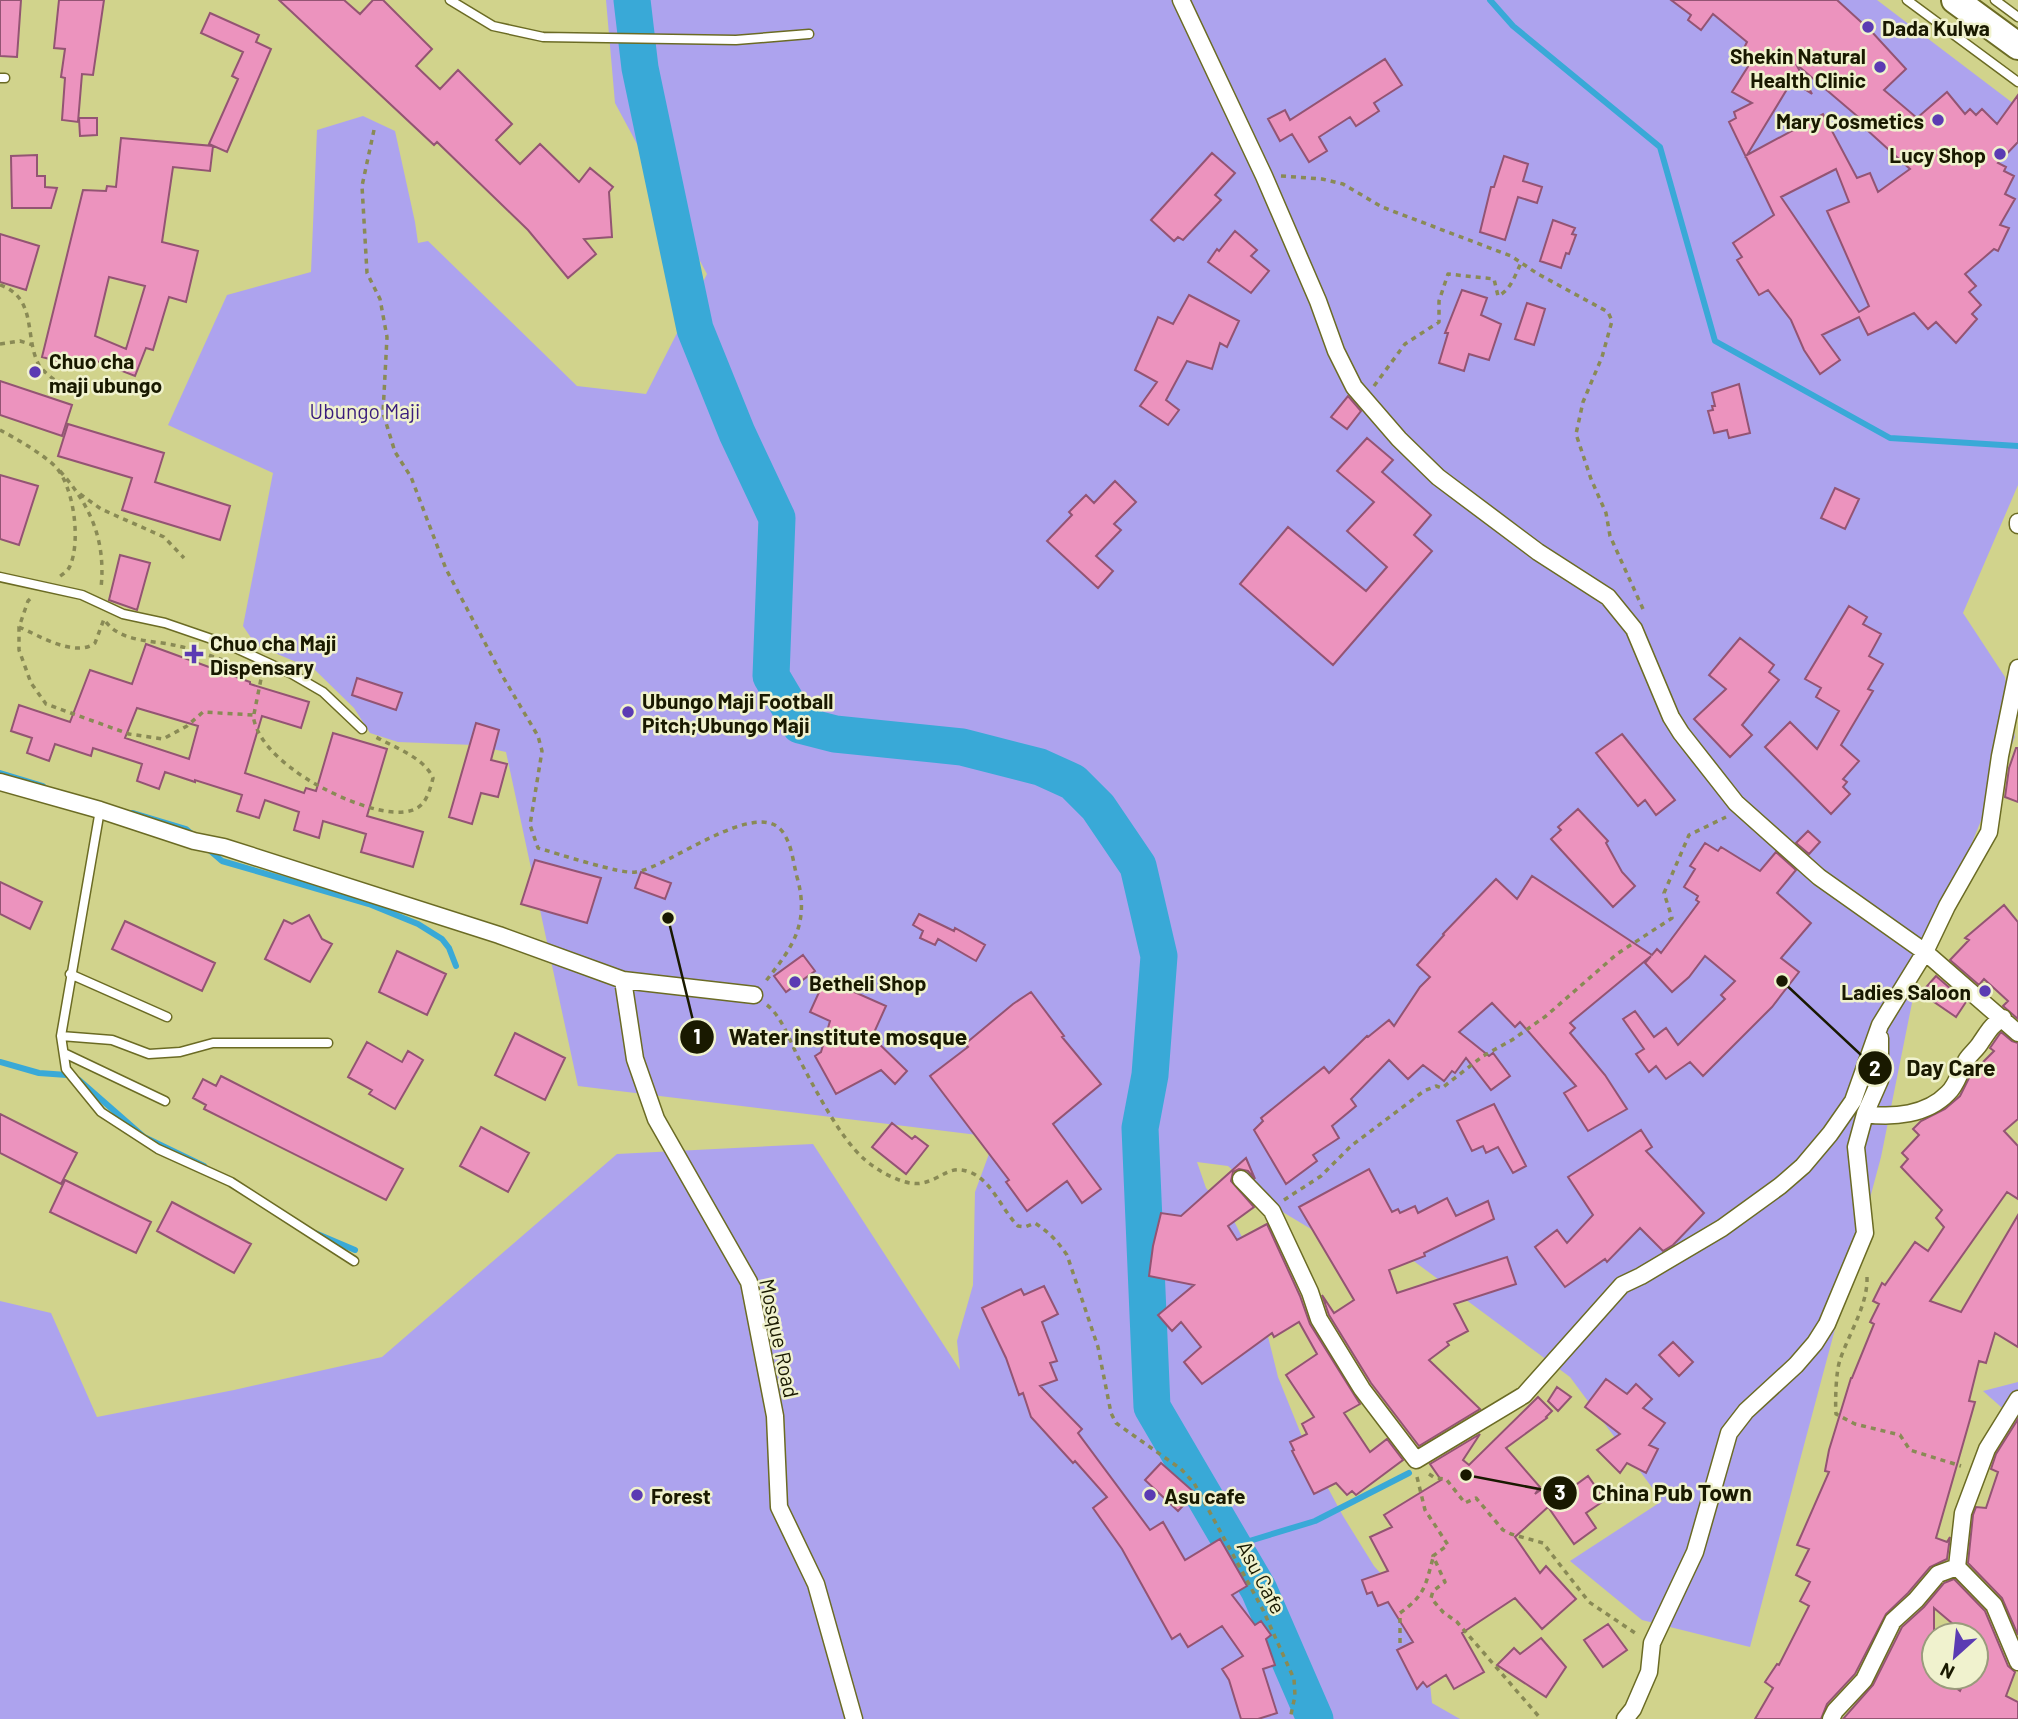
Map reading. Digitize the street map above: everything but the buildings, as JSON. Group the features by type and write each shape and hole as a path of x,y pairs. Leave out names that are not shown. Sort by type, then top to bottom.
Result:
{"highway":[{"path":"1955,0 2018,46"}],"street":[{"path":"1181,0 1264,176 1318,301 1336,351 1354,387 1399,439 1438,477 1538,552 1608,597 1634,629 1671,717 1736,803 1819,877 1925,952 2018,1033"},
{"path":"1241,1179 1272,1211 1310,1292 1319,1319 1362,1389 1416,1460 1524,1395 1622,1285 1722,1228 1780,1186 1830,1134 1853,1101 1880,1025 1925,952 1947,906 1989,832 2000,756 2018,668"},
{"path":"0,782 100,810 194,841 224,847 499,935 623,980 754,995"},
{"name":"Mosque Road","path":"623,980 635,1059 656,1119 749,1282 775,1416 779,1507 816,1584 854,1719"},
{"path":"1865,1114 1907,1115 1927,1108 1949,1093 1968,1058 1992,1024 2003,1018"},
{"path":"1625,1719 1633,1709 1649,1672 1652,1643 1695,1552 1729,1433 1746,1411 1796,1365 1815,1343 1826,1324 1865,1233 1856,1147 1865,1114 1880,1080 1880,1025"},
{"path":"1957,1567 1963,1513 1987,1449 2018,1399"},
{"path":"1957,1567 1994,1605 2018,1662"},
{"path":"1831,1719 1835,1711 1864,1680 1893,1621 1938,1574 1957,1567"}],"lane":[{"path":"450,0 494,26 543,37 736,40 809,34"},
{"path":"1907,0 2018,82"},
{"path":"1995,0 2018,17"},
{"path":"0,578 82,595 122,614 165,623 250,655 323,692 362,729"},
{"path":"100,810 61,1037 66,1069 101,1112 158,1149 231,1182 354,1261"},
{"path":"71,974 167,1017"},
{"path":"61,1037 112,1040 149,1054 180,1052 213,1043 328,1043"},
{"path":"64,1053 165,1101"}],"path":[{"path":"374,130 362,186 367,273 380,299 387,337 383,413 395,452 411,477 446,569 503,677 538,736 542,751 530,825 538,848 636,873 749,822 771,822 782,831 790,846 801,890 801,920 798,936 786,956 754,995"},
{"path":"1264,176 1292,175 1343,184 1382,207 1500,252 1608,312 1612,321 1583,402 1576,434 1606,513 1610,537 1645,613"},
{"path":"1365,400 1393,357 1405,344 1439,322 1439,301 1448,274 1494,279 1498,296 1510,286 1521,263"},
{"path":"0,285 17,295 30,319 33,345 40,367 59,384"},
{"path":"0,344 20,341 33,345"},
{"path":"0,430 56,467 69,494 75,537 70,568 27,601 19,627 19,650 31,683 46,704 129,734 163,739 187,726 203,712 253,715 258,733 276,755 296,772 326,790 366,807 389,812 410,811 423,804 433,778 430,771 418,761 362,729"},
{"path":"79,492 101,509 164,537 184,558"},
{"path":"19,627 57,643 82,648 95,643 104,618"},
{"path":"1272,1211 1321,1176 1351,1146 1424,1091 1436,1086 1442,1088 1483,1056 1512,1040 1546,1016 1617,954 1672,918 1664,893 1689,835 1725,818 1736,803"},
{"name":"Asu Cafe","path":"772,1009 832,1117 865,1161 894,1177 919,1184 953,1168 972,1173 983,1181 1018,1226 1025,1227 1035,1223 1048,1232 1067,1255 1098,1347 1111,1413 1116,1423 1188,1474 1199,1492 1263,1610 1294,1679 1295,1696 1290,1719"},
{"path":"1867,1272 1867,1284 1839,1363 1836,1414 1855,1424 1900,1435 1910,1450 1963,1466 1976,1478"},
{"path":"1400,1643 1400,1613 1417,1601 1433,1556 1448,1545 1425,1510 1418,1484 1416,1460"},
{"path":"1416,1460 1432,1476 1446,1479 1465,1503 1476,1498 1503,1530 1543,1543 1589,1602 1652,1643"},
{"path":"1433,1556 1445,1582 1433,1591 1432,1598 1443,1612 1457,1622 1541,1719"}],"green space":[{"name":"Ubungo Maji","path":"606,0 1877,0 2018,107 2018,485 1963,613 2005,677 2015,737 1917,978 1881,1157 1750,1647 1642,1620 1570,1561 1662,1501 1570,1377 1388,1242 1316,1232 1276,1208 1228,1166 1197,1162 1206,1188 1231,1215 1245,1243 1278,1377 1307,1449 1374,1566 1409,1605 1428,1664 1432,1703 1460,1719 0,1719 0,1301 51,1313 97,1417 382,1357 617,1154 813,1144 960,1370 957,1341 973,1285 975,1192 993,1143 1002,1138 578,1086 506,752 474,745 398,742 370,733 354,708 315,670 256,645 243,626 273,473 168,425 227,295 311,272 317,130 363,116 395,131 418,243 428,241 577,386 646,394 707,274 615,103"},
{"path":"2018,1382 2018,1422 1983,1391"}],"waterway":[{"path":"632,0 640,68 695,329 737,433 777,518 771,676 800,725 835,734 962,747 1040,767 1073,782 1098,807 1138,866 1159,956 1150,1075 1140,1128 1152,1407 1259,1590 1315,1719"},
{"path":"1490,0 1513,26 1660,147 1715,341 1890,438 2018,446"},
{"path":"0,773 43,786"},
{"path":"133,813 186,829 194,836"},
{"path":"207,848 222,861 369,904 418,924 442,939 456,966"},
{"path":"0,1062 39,1073 67,1075"},
{"path":"79,1080 144,1137 204,1166"},
{"path":"315,1233 355,1250"},
{"path":"1233,1546 1315,1521 1409,1473"}],"place":[{"name":"Dada Kulwa","path":"1868,27"},
{"name":"Shekin Natural Health Clinic","path":"1880,67"},
{"name":"Mary Cosmetics","path":"1938,120"},
{"name":"Lucy Shop","path":"2000,154"},
{"name":"Chuo cha maji ubungo","path":"35,372"},
{"name":"Chuo cha Maji Dispensary","path":"194,654"},
{"name":"Ubungo Maji Football Pitch;Ubungo Maji","path":"628,712"},
{"name":"Water institute mosque","path":"668,918"},
{"name":"Day Care","path":"1782,981"},
{"name":"Betheli Shop","path":"795,982"},
{"name":"Ladies Saloon","path":"1985,991"},
{"name":"China Pub Town","path":"1466,1475"},
{"name":"Forest","path":"637,1495"},
{"name":"Asu cafe","path":"1150,1495"}]}
